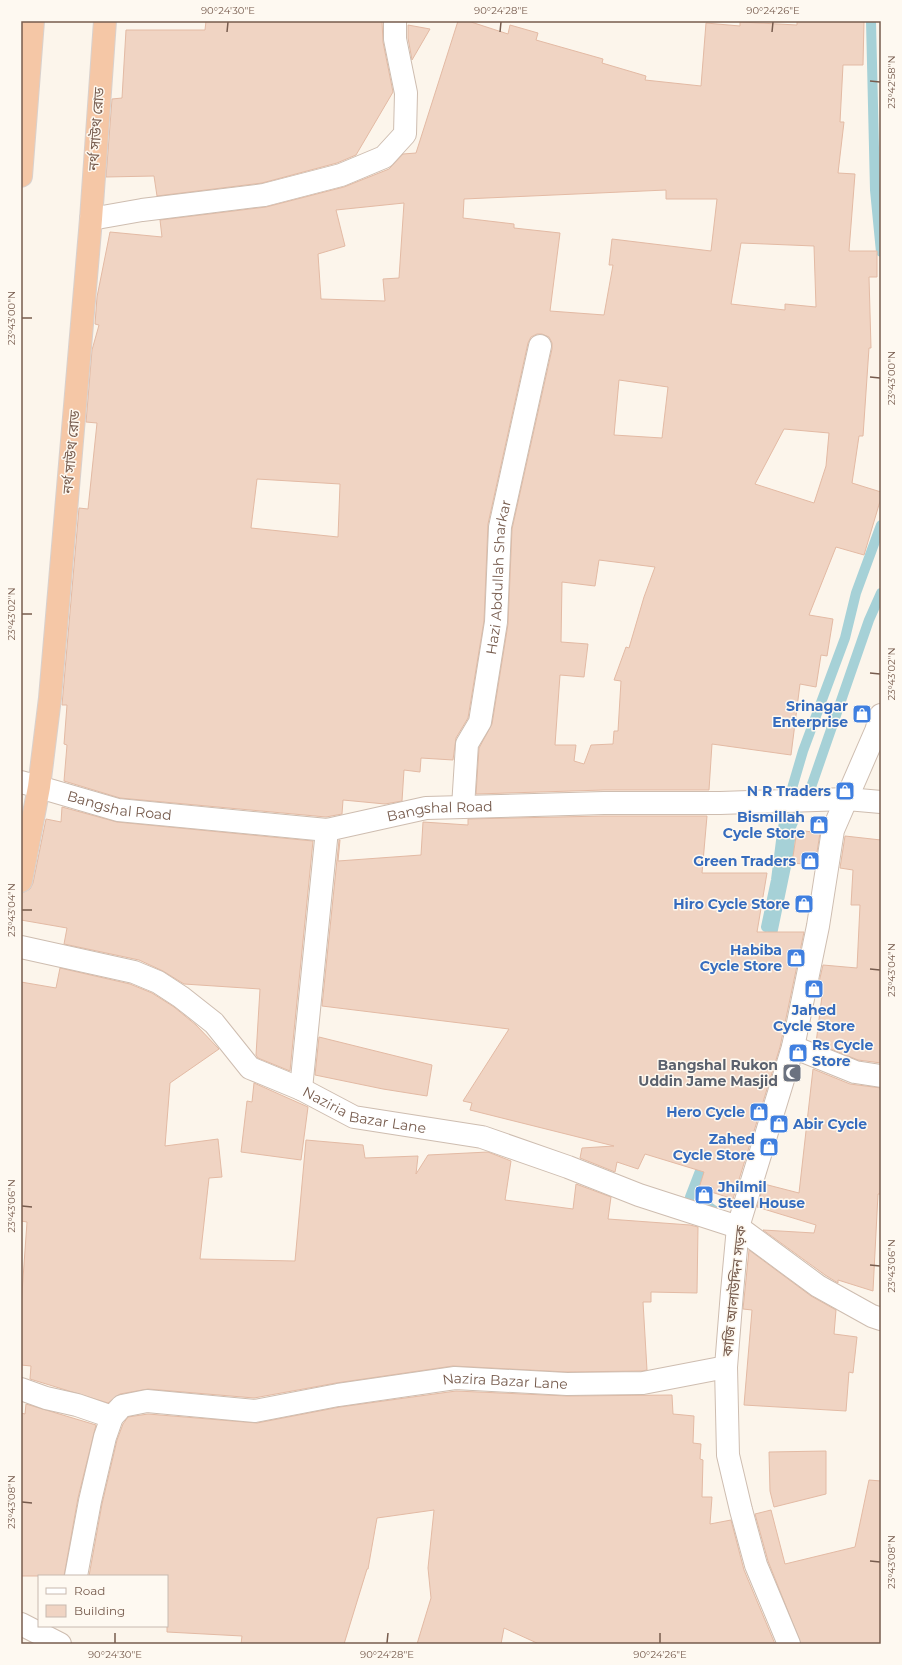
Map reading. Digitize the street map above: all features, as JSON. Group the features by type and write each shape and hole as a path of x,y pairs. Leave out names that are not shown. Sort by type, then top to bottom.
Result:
{"highway":[{"path":"21,176 33,21"},
{"name":"নর্থ সাউথ রোড","path":"21,881 30,785 50,698 91,219 105,21"}],"street":[{"path":"91,219 142,210 264,195 341,175 384,157 405,134 406,93 395,39 395,21"},
{"name":"Hazi Abdullah Sharkar","path":"463,807 467,744 480,722 496,622 500,527 540,346"},
{"name":"কাজি আলাউদ্দিন সড়ক","path":"790,1644 756,1565 728,1455 726,1367 738,1228 793,1047 818,926 833,830 876,731 881,715"},
{"name":"Bangshal Road","path":"30,785 118,810 327,830 426,808 604,803 720,803 847,799 881,802"},
{"path":"301,1089 327,830"},
{"name":"Naziria Bazar Lane","path":"21,947 134,972 158,982 181,997 214,1023 250,1068 301,1089 354,1117 482,1137 568,1166 639,1195 738,1228 818,1286 872,1316 881,1319"},
{"path":"793,1047 855,1072 881,1076"},
{"name":"Nazira Bazar Lane","path":"112,1417 122,1406 147,1401 255,1411 338,1395 455,1378 567,1384 643,1383 726,1367"},
{"path":"21,1389 46,1398 78,1405 112,1417 105,1437 90,1501 76,1575"},
{"path":"21,1624 53,1642 64,1627"}],"building":[{"path":"206,21 382,21 383,42 393,92 356,155 337,163 262,183 157,196 154,176 106,177 112,99 122,98 126,30 205,30"},
{"path":"458,21 468,21 508,34 510,25 538,33 536,40 603,59 602,63 646,76 645,80 701,86 706,23 740,26 740,22 797,25 797,21 864,21 863,65 843,65 840,122 844,122 838,173 855,174 849,251 877,251 877,277 869,277 871,348 869,348 863,436 859,436 852,483 881,492 881,498 864,555 836,547 809,615 833,619 827,656 821,655 816,687 800,684 791,755 712,744 709,790 604,790 476,794 479,748 492,724 508,624 512,529 552,349 552,343 549,337 542,334 537,334 531,337 528,343 488,524 484,621 468,718 456,738 453,760 421,758 420,772 404,770 402,801 385,804 343,800 342,814 326,817 120,798 64,781 67,745 64,744 67,705 62,705 79,508 88,509 97,423 86,422 92,350 99,325 95,324 97,297 110,232 162,237 160,220 266,207 344,187 389,169 403,154 416,153","holes":["666,190 666,199 717,199 711,251 612,239 609,265 613,265 604,315 550,311 560,233 514,228 514,224 463,218 464,199","404,203 399,278 383,279 385,301 321,299 318,254 345,246 336,210","741,243 814,246 816,307 785,304 785,310 731,304","619,380 668,387 662,438 614,435","784,429 829,433 826,466 814,503 755,484","257,479 340,484 338,537 251,528","599,560 655,567 644,597 629,648 626,647 614,680 621,681 618,731 614,731 613,744 591,745 584,764 574,761 576,745 555,745 560,675 584,677 588,644 561,642 562,582 595,586"]},
{"path":"408,25 430,29 412,60 408,38"},
{"path":"62,807 117,822 313,841 290,1071 258,1058 256,1055 260,989 184,984 163,971 139,960 64,944 67,928 21,920 22,893 30,889 33,883 46,819 61,822"},
{"path":"604,816 707,816 702,873 767,873 757,932 804,932 780,1047 733,1199 699,1188 704,1172 645,1154 638,1169 617,1162 615,1172 580,1158 582,1148 614,1146 470,1110 472,1103 463,1101 509,1029 322,1006 339,840 338,861 421,855 423,822 468,825 468,819"},
{"path":"797,830 820,833 815,865 792,863"},
{"path":"845,836 881,840 881,1063 858,1060 816,1043 822,996 816,995 823,965 857,968 860,905 851,905 853,870 840,868"},
{"path":"60,968 130,984 152,993 174,1007 196,1025 219,1049 170,1083 165,1146 218,1139 222,1177 209,1178 200,1259 295,1261 306,1140 363,1145 365,1158 418,1156 416,1174 428,1155 488,1152 511,1161 505,1200 573,1209 576,1184 611,1197 608,1219 690,1225 698,1227 697,1293 651,1292 651,1302 643,1302 647,1370 642,1371 567,1372 453,1366 336,1383 254,1398 148,1389 120,1394 108,1403 30,1379 31,1366 21,1365 21,1307 27,1222 21,1221 21,982 56,988"},
{"path":"319,1037 432,1065 427,1096 383,1089 315,1075"},
{"path":"813,1069 850,1084 881,1088 881,1194 878,1194 873,1291 838,1280 838,1283 763,1230 814,1233 816,1225 757,1207 764,1184 799,1193"},
{"path":"254,1083 308,1107 301,1160 241,1152 247,1101 252,1102"},
{"path":"749,1250 811,1296 836,1310 834,1334 857,1337 853,1373 849,1372 846,1411 744,1405 752,1310 743,1309"},
{"path":"456,1391 567,1396 672,1395 673,1414 694,1416 693,1443 701,1444 700,1459 703,1460 702,1497 712,1497 710,1524 731,1520 744,1570 775,1644 539,1644 504,1628 501,1644 417,1644 431,1598 428,1568 434,1510 377,1518 368,1569 344,1644 241,1644 242,1636 167,1632 168,1575 89,1575 102,1504 117,1440 123,1424 128,1417 148,1414 257,1423 340,1407"},
{"path":"26,1404 96,1425 78,1498 64,1575 21,1576 21,1413 25,1414"},
{"path":"826,1451 826,1494 774,1507 770,1491 769,1452"},
{"path":"869,1480 881,1481 881,1644 801,1644 768,1561 755,1514 771,1510 785,1564 855,1547"}],"waterway":[{"path":"871,21 875,190 881,252"},
{"path":"766,927 776,880 782,833 788,802 803,751 845,638 856,593 881,525"},
{"path":"809,793 869,620 881,593"},
{"path":"770,944 789,852 791,827 800,805 805,805"},
{"path":"690,1197 705,1158"},
{"path":"710,1179 702,1202 718,1213"}],"place":[{"name":"Srinagar Enterprise","path":"862,714"},
{"name":"N R Traders","path":"845,791"},
{"name":"Bismillah Cycle Store","path":"819,825"},
{"name":"Green Traders","path":"810,861"},
{"name":"Hiro Cycle Store","path":"804,904"},
{"name":"Habiba Cycle Store","path":"796,958"},
{"name":"Jahed Cycle Store","path":"814,989"},
{"name":"Rs Cycle Store","path":"798,1053"},
{"name":"Bangshal Rukon Uddin Jame Masjid","path":"792,1073"},
{"name":"Hero Cycle","path":"759,1112"},
{"name":"Abir Cycle","path":"779,1124"},
{"name":"Zahed Cycle Store","path":"769,1147"},
{"name":"Jhilmil Steel House","path":"704,1195"}]}
